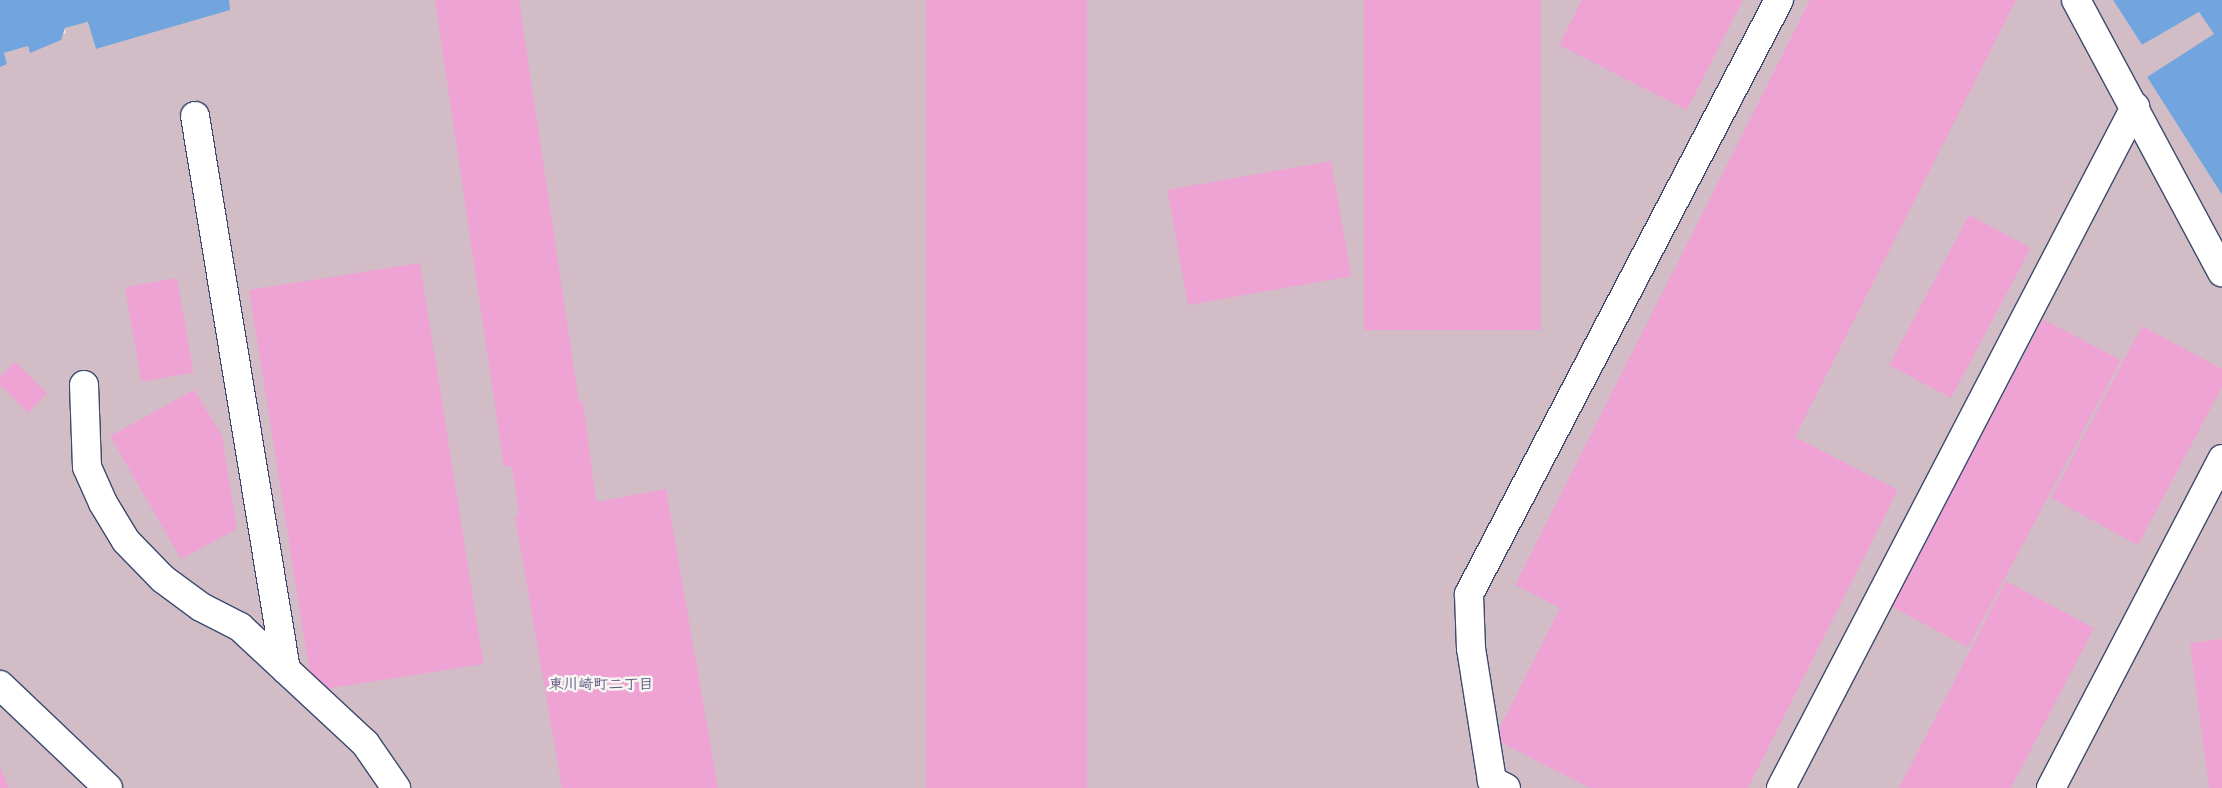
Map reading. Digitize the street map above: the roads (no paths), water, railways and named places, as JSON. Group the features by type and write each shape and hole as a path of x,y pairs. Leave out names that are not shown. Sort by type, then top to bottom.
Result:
{"lane":[{"path":"1497,786 1471,649 1469,594 1779,0"},
{"path":"2076,0 2222,272"},
{"path":"1781,788 2135,107"},
{"path":"195,116 286,670"},
{"path":"84,386 88,467 103,503 126,541 162,579 201,607 240,627 365,743 396,788"},
{"path":"2051,788 2222,459"},
{"path":"0,685 108,788"}],"water":[{"path":"0,0 229,0 230,10 96,49 88,22 65,28 61,40 30,53 28,46 4,53 7,64 0,67"},
{"path":"2113,0 2222,0 2222,195 2147,77 2214,34 2199,12 2142,45"}],"district":[{"name":"東川崎町二丁目","path":"601,683"}]}
